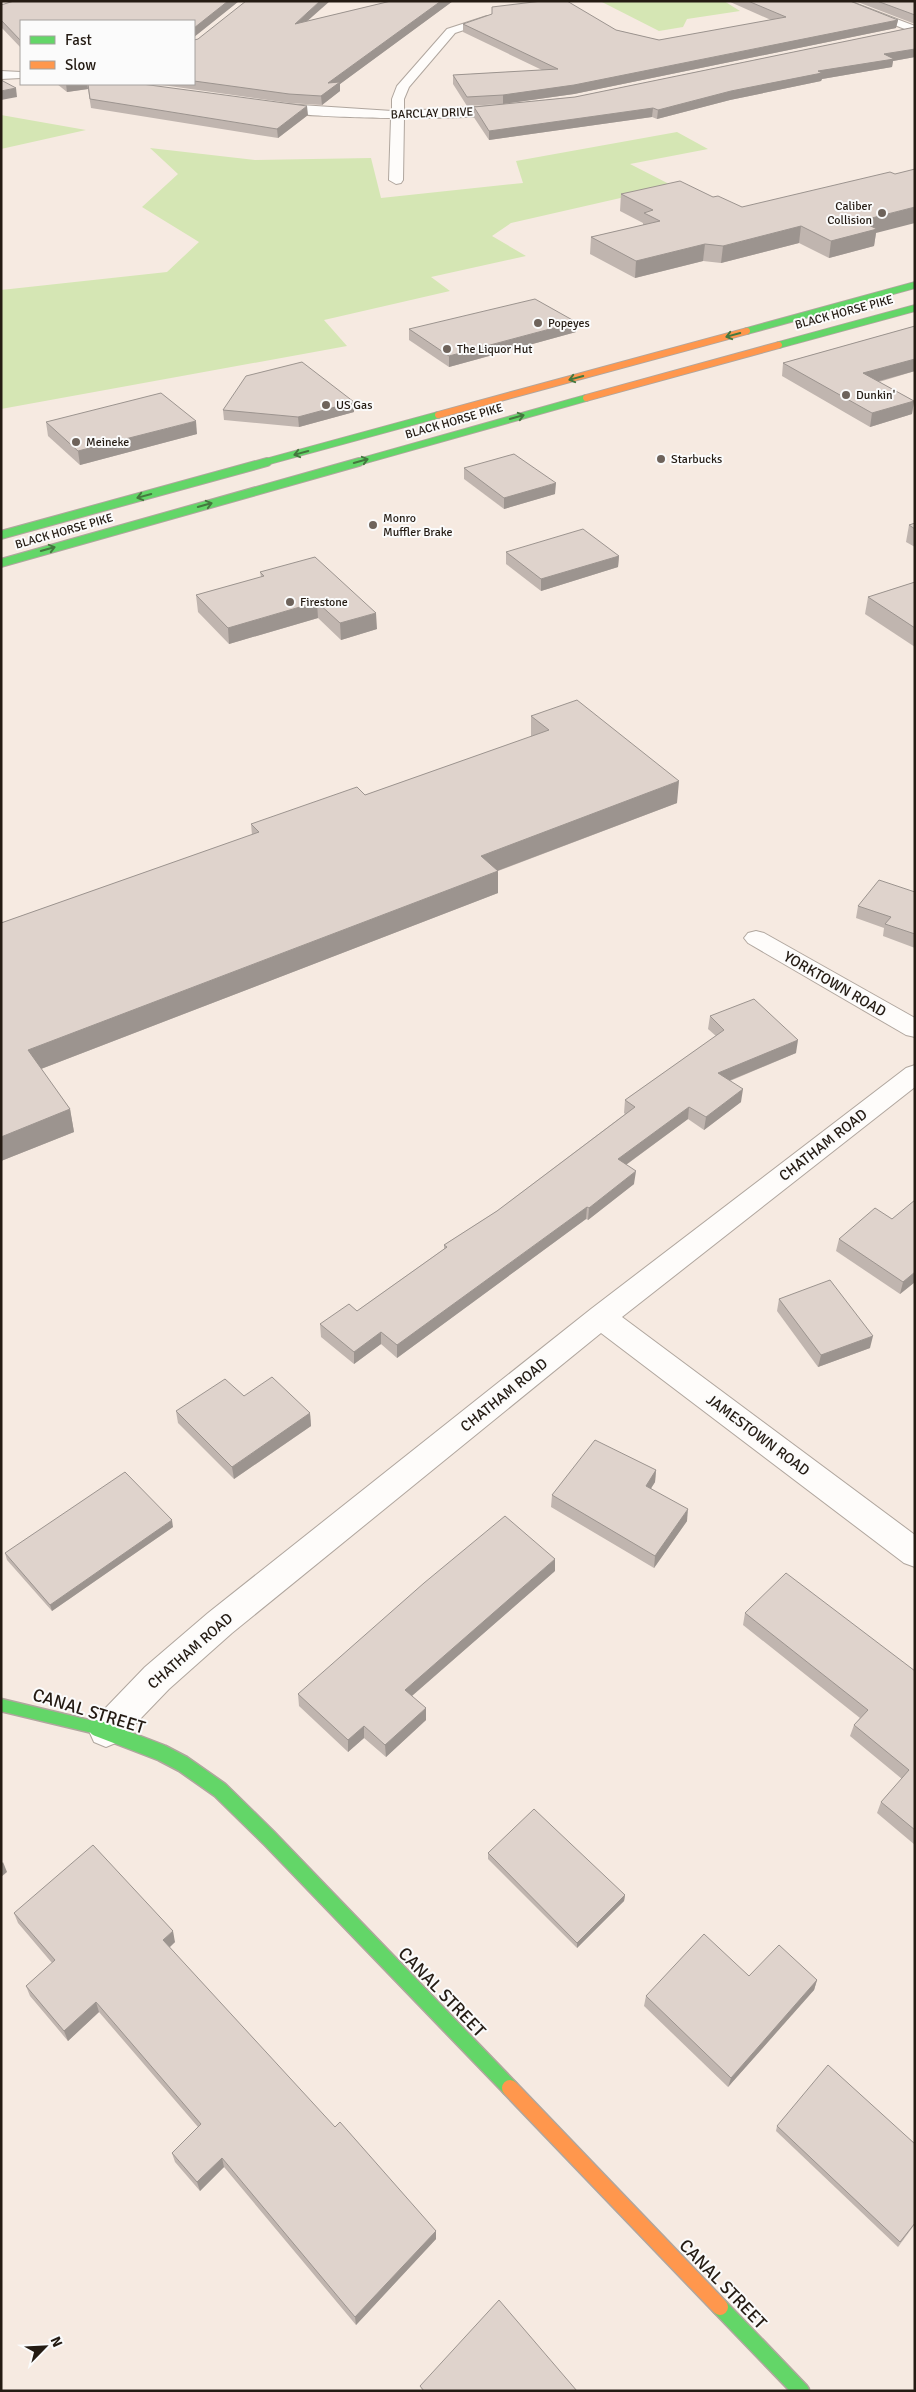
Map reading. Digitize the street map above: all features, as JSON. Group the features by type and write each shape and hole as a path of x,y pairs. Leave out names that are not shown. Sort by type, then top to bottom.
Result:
{"main road":[{"name":"BLACK HORSE PIKE","path":"1,535 915,285"},
{"path":"661,377 659,369 663,366 859,308 863,306 865,299"},
{"name":"BLACK HORSE PIKE","path":"1,562 661,377 915,308"},
{"name":"CANAL STREET","path":"1,1705 106,1731 169,1756 222,1792 801,2391"}],"street":[{"path":"838,1 915,30"},
{"path":"396,180 398,99 406,79 447,35 461,26 488,19"},
{"path":"896,34 915,30"},
{"path":"1,75 20,75"},
{"name":"BARCLAY DRIVE","path":"253,105 345,114 397,115 461,114 519,108"},
{"name":"YORKTOWN ROAD","path":"756,938 915,1029"},
{"name":"CHATHAM ROAD","path":"106,1731 157,1678 220,1623 601,1317 915,1074"},
{"name":"JAMESTOWN ROAD","path":"601,1317 915,1553"}],"green space":[{"path":"600,1 724,1 740,11 687,19 683,27 659,31"},
{"path":"1,115 86,130 1,149"},
{"path":"677,132 708,149 630,164 673,186 511,223 492,236 526,256 431,277 450,291 324,320 347,346 1,409 1,290 167,272 199,242 142,207 178,174 150,148 255,160 371,158 381,198 523,183 516,161"}],"building":[{"path":"14,1 228,1 195,27 195,20 20,20 20,40 1,20 1,5"},
{"path":"246,1 320,1 295,24 391,1 441,1 328,83 340,82 321,96 289,94 195,81 195,40"},
{"path":"542,1 567,1 616,30 659,40 786,17 748,1 850,1 898,20 574,85 503,95 467,97 453,75 558,69 463,24 492,14 492,7"},
{"path":"877,1 915,1 915,15"},
{"path":"915,27 915,49 884,54 894,59 818,71 822,73 731,91 658,110 653,108 489,131 474,107 575,97"},
{"path":"1,80 16,88 1,91"},
{"path":"88,85 150,85 307,106 277,129 90,99"},
{"path":"915,169 915,207 860,221 877,229 831,241 801,226 723,246 705,244 636,261 591,237 660,221 644,213 653,210 621,194 680,181 713,197 718,196 742,207 890,172 895,174"},
{"path":"535,299 576,322 449,356 409,329"},
{"path":"915,326 915,359 863,373 914,401 872,413 783,363"},
{"path":"302,362 354,402 298,417 223,410 246,376"},
{"path":"161,393 196,421 78,451 46,422"},
{"path":"514,454 556,483 504,498 464,468"},
{"path":"915,523 915,529 909,525"},
{"path":"583,529 619,556 541,579 506,552"},
{"path":"315,557 376,613 340,623 317,602 228,628 196,595 264,576 260,572"},
{"path":"915,582 915,628 868,597"},
{"path":"577,700 679,781 481,856 498,871 28,1050 70,1109 1,1137 1,923 259,832 251,824 357,787 365,795 549,730 531,716"},
{"path":"879,880 915,892 915,934 885,924 891,917 858,906"},
{"path":"754,999 798,1040 718,1073 743,1089 706,1117 689,1107 618,1159 636,1171 589,1208 587,1207 397,1345 381,1332 354,1352 320,1324 349,1304 357,1311 447,1247 444,1245 497,1211 635,1107 625,1100 724,1030 710,1016"},
{"path":"915,1200 915,1272 903,1282 839,1239 875,1208 892,1219"},
{"path":"830,1280 873,1336 821,1355 779,1299"},
{"path":"272,1377 310,1413 232,1467 176,1411 225,1379 244,1396"},
{"path":"595,1440 656,1470 646,1486 688,1509 655,1556 552,1495"},
{"path":"125,1472 172,1520 50,1605 5,1553"},
{"path":"505,1516 555,1559 405,1690 426,1708 385,1745 364,1726 348,1740 298,1694 424,1583"},
{"path":"786,1573 915,1671 915,1830 881,1802 909,1770 854,1725 868,1710 745,1613"},
{"path":"534,1809 625,1895 577,1943 488,1853"},
{"path":"93,1845 173,1931 163,1940 335,2127 340,2122 436,2231 355,2317 222,2158 197,2182 172,2153 201,2124 96,2002 64,2031 26,1986 55,1960 14,1913"},
{"path":"704,1934 749,1976 779,1945 817,1980 731,2078 646,1996"},
{"path":"828,2065 915,2144 915,2223 900,2242 777,2126"},
{"path":"499,2300 577,2391 424,2391 420,2386"}],"traffic: fast":[{"path":"747,331 915,285"},
{"path":"779,345 915,308"},
{"path":"1,563 586,398"},
{"path":"1,535 438,415"},
{"path":"1,1705 48,1715 118,1734 162,1753 202,1776 253,1821 510,2088"},
{"path":"720,2307 801,2391"}],"traffic: slow":[{"path":"438,415 747,331"},
{"path":"586,398 779,345"},
{"path":"510,2088 720,2307"}],"place":[{"name":"Caliber Collision","path":"882,213"},
{"name":"Popeyes","path":"538,323"},
{"name":"The Liquor Hut","path":"447,349"},
{"name":"Dunkin'","path":"846,395"},
{"name":"US Gas","path":"326,405"},
{"name":"Meineke","path":"76,442"},
{"name":"Starbucks","path":"661,459"},
{"name":"Monro Muffler Brake","path":"373,525"},
{"name":"Firestone","path":"290,602"}]}
